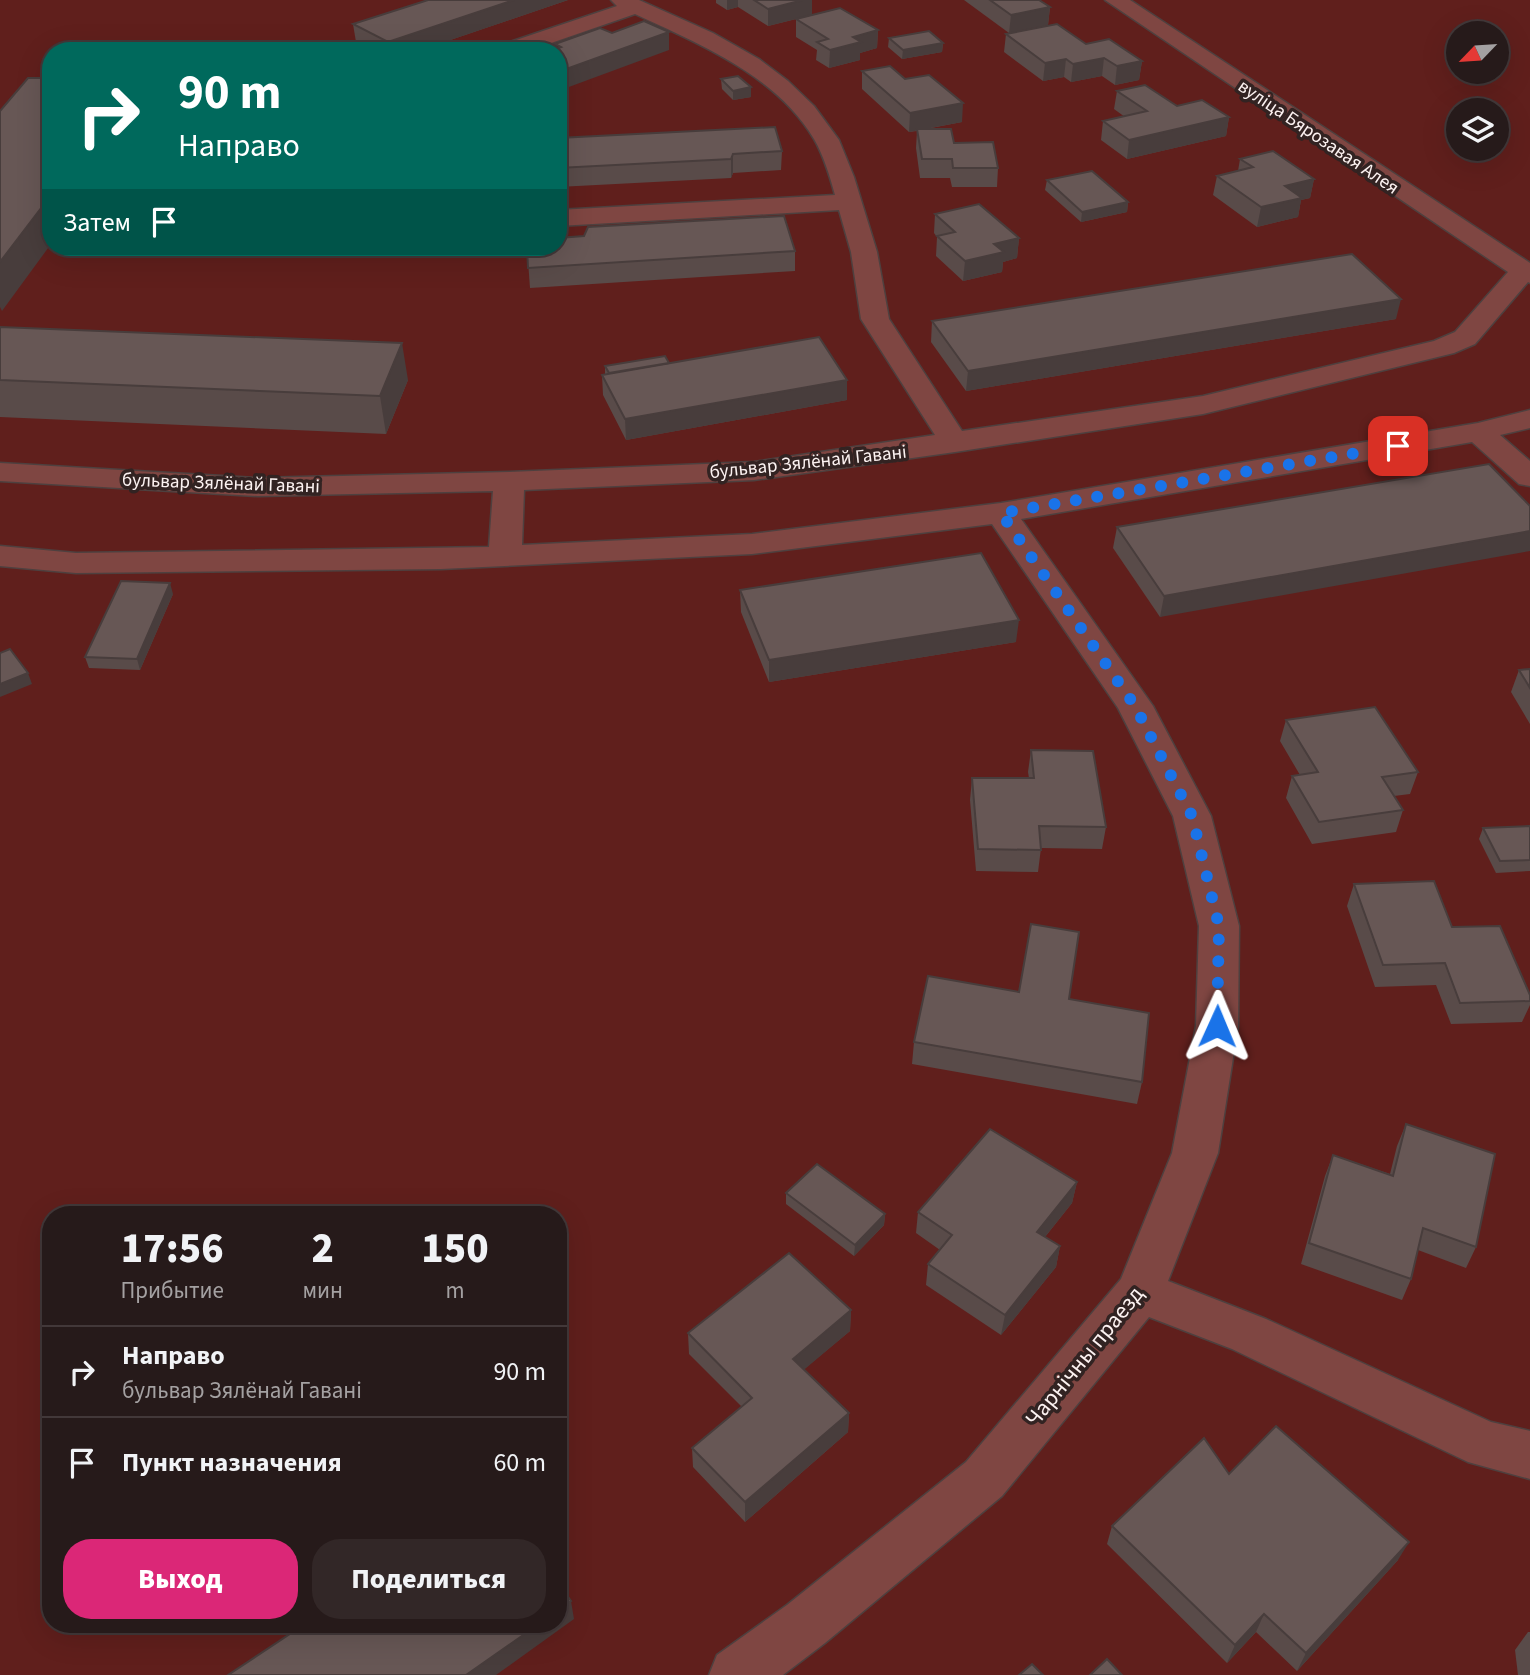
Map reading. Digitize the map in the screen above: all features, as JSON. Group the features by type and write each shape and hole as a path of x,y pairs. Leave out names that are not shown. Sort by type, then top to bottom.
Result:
{"street":[{"name":"вуліца Бярозавая Алея","path":"1116,0 1526,273"},
{"path":"529,42 628,4 705,38 751,64 807,111 827,140 842,177 864,252 875,319 955,443"},
{"path":"567,218 849,202"},
{"name":"бульвар Зялёнай Гавані","path":"0,472 258,487 754,471 1203,405 1444,347 1465,338 1526,273"},
{"path":"0,556 76,563 505,556 752,544 1001,513 1478,432 1530,419"},
{"path":"1478,432 1530,477"},
{"path":"505,556 509,481"},
{"name":"Чарнічны праезд","path":"737,1675 806,1624 984,1479 1140,1292 1195,1153 1217,1026 1219,926 1192,816 1135,706 1001,513"},
{"path":"1140,1292 1249,1334 1486,1445 1530,1455"}],"shaded area":[{"path":"0,0 1530,0 1530,1675 0,1675"}],"building":[{"path":"428,0 514,0 388,42 353,24"},
{"path":"754,0 803,0 768,9"},
{"path":"990,0 1039,0 1050,7 1011,15"},
{"path":"840,8 878,30 853,37 861,42 830,50 817,42 828,39 796,19"},
{"path":"644,21 669,32 567,69 567,42 561,42 600,28 612,33"},
{"path":"1057,24 1086,44 1109,39 1142,61 1117,66 1104,58 1073,64 1066,59 1045,63 1006,34"},
{"path":"929,31 943,43 903,50 889,38"},
{"path":"890,66 905,79 929,75 963,103 910,113 862,71"},
{"path":"738,76 751,87 733,91 721,79"},
{"path":"28,78 42,78 42,207 0,262 0,111"},
{"path":"1145,85 1177,106 1202,100 1229,117 1129,140 1103,121 1147,111 1117,91"},
{"path":"775,127 782,151 733,154 731,159 567,168 567,138"},
{"path":"917,129 951,129 954,143 993,142 998,168 953,168 952,159 922,159"},
{"path":"1273,151 1314,179 1285,186 1302,198 1261,207 1217,176 1253,167 1240,159"},
{"path":"1092,171 1128,202 1082,212 1047,180"},
{"path":"979,204 1019,238 994,244 1004,252 965,261 937,236 955,232 935,214"},
{"path":"784,216 795,251 528,268 527,256 567,256 567,237 584,236 588,227"},
{"path":"1352,254 1401,299 968,371 932,321"},
{"path":"0,327 402,343 380,396 0,380"},
{"path":"819,337 847,380 625,419 602,375"},
{"path":"665,356 669,363 609,373 605,366"},
{"path":"1489,464 1530,506 1530,531 1164,596 1117,527"},
{"path":"981,553 1019,620 769,660 740,590"},
{"path":"121,581 170,583 137,659 85,657"},
{"path":"10,649 28,673 0,684 0,653"},
{"path":"1530,669 1530,688 1519,670"},
{"path":"1375,707 1418,772 1382,777 1403,810 1319,822 1292,776 1318,772 1286,720"},
{"path":"1031,750 1093,751 1106,827 1039,826 1041,850 978,849 972,778 1034,778"},
{"path":"1530,826 1530,860 1500,861 1483,828"},
{"path":"1434,881 1452,927 1500,926 1530,995 1530,1001 1460,1003 1445,963 1383,965 1354,884"},
{"path":"1031,924 1079,932 1069,999 1149,1013 1142,1082 914,1042 928,976 1019,992"},
{"path":"1406,1124 1495,1154 1476,1247 1423,1228 1411,1279 1309,1243 1333,1155 1393,1176"},
{"path":"990,1129 1077,1182 1037,1232 1060,1246 1005,1315 928,1264 952,1235 918,1212"},
{"path":"817,1164 885,1214 855,1245 786,1193"},
{"path":"789,1253 851,1310 793,1359 849,1413 745,1502 692,1448 752,1398 688,1333"},
{"path":"1276,1426 1409,1542 1306,1653 1264,1614 1235,1645 1112,1526 1204,1438 1229,1474"},
{"path":"291,1633 526,1633 466,1675 228,1675"},
{"path":"1107,1659 1122,1675 1090,1675"},
{"path":"1032,1664 1043,1675 1019,1675"}],"route":[{"path":"1217,1026 1219,926 1192,816 1135,706 1001,513 1398,446"}]}
